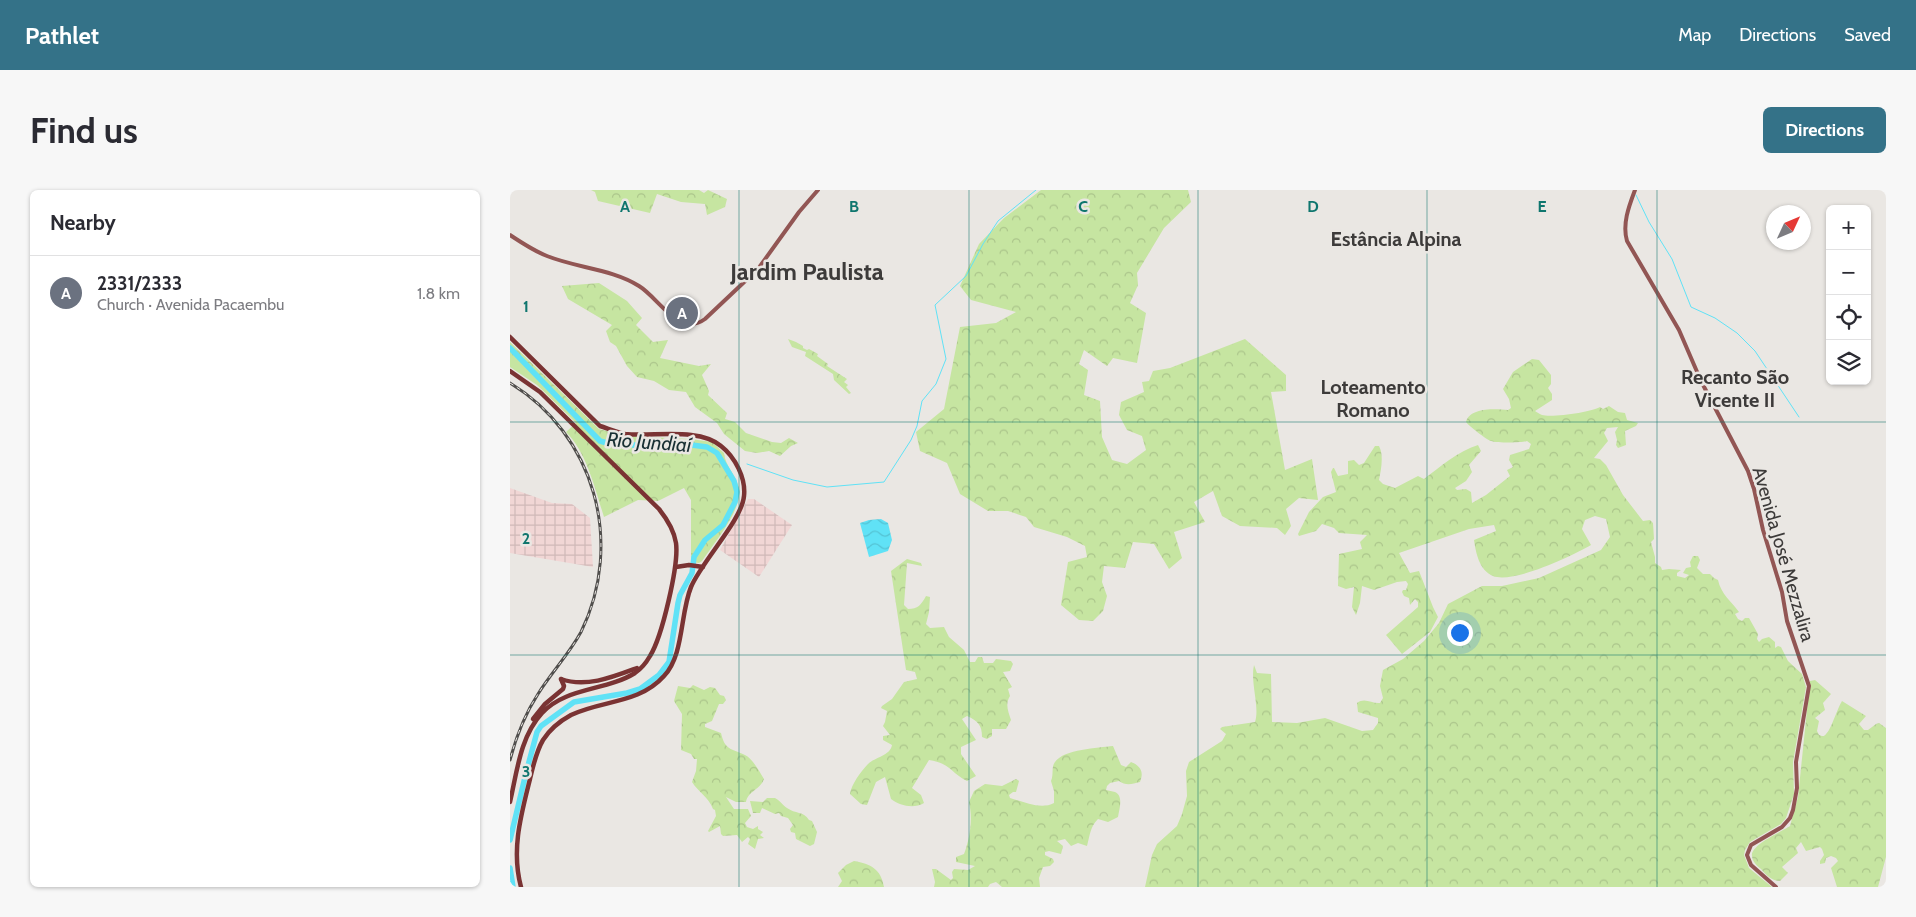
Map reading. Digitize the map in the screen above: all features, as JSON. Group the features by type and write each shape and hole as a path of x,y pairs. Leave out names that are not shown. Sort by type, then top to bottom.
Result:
{"main road":[{"path":"510,236 548,257 622,278 639,286 677,320 691,324 701,322 706,318 758,268 799,212 818,190"},
{"name":"Avenida José Mezzalira","path":"1634,190 1627,217 1625,233 1627,241 1679,330 1701,381 1748,471 1782,592 1787,621 1809,686 1796,762 1797,788 1793,810 1790,818 1782,827 1751,845 1747,855 1751,865 1776,887"},
{"path":"510,337 600,426 613,432 627,434 705,438 721,446 732,457 744,488 744,498 738,514 700,566 685,606 675,660 664,677 638,696 573,714 556,725 544,739 535,761 517,839 516,862 521,887"},
{"path":"510,371 540,392 664,516 676,542 676,567 658,639 651,656 643,666 624,678 571,695 556,702 539,717 528,734"},
{"path":"676,567 685,565 700,566"},
{"path":"510,802 529,728 540,710 563,689 564,686 561,679 575,683 585,683 614,677 643,666"}],"shaded area":[{"path":"510,488 552,503 572,504 590,518 593,567 510,553"},
{"path":"748,499 754,499 792,525 759,577 720,550"}],"green space":[{"path":"591,190 699,190 704,193 708,190 727,199 725,207 707,215 705,204 681,202 657,194 650,213 598,201 595,192"},
{"path":"1041,190 1188,190 1191,202 1164,228 1137,273 1138,285 1130,303 1146,313 1137,363 1113,358 1107,366 1084,350 1079,364 1088,370 1084,395 1100,401 1102,437 1112,460 1127,464 1146,450 1142,436 1127,430 1119,415 1121,402 1144,392 1142,382 1149,381 1153,371 1170,368 1245,339 1286,375 1286,391 1271,392 1285,470 1312,459 1318,500 1299,498 1286,509 1291,526 1285,535 1277,528 1240,526 1222,516 1213,491 1194,502 1205,522 1174,532 1182,558 1169,569 1154,544 1133,542 1125,568 1104,566 1102,582 1107,596 1103,611 1093,621 1079,620 1061,605 1068,562 1087,557 1085,546 1067,537 1034,527 1026,517 1008,511 988,511 960,494 947,463 920,451 916,432 944,409 960,327 996,323 1016,312 971,300 960,286 979,244 1004,218"},
{"path":"599,283 627,301 642,318 636,325 653,342 668,340 660,358 699,366 711,364 702,375 709,391 708,395 727,413 725,419 735,422 746,433 772,442 781,443 789,438 798,443 791,446 780,456 769,451 757,453 745,451 724,434 717,423 695,407 686,392 669,390 654,381 637,377 627,366 616,346 610,342 606,331 612,325 568,299 562,286"},
{"path":"788,339 818,354 817,356 828,364 827,366 847,379 844,382 848,385 846,387 851,393 849,394 834,380 833,374 805,356 806,352 792,347"},
{"path":"510,342 599,429 626,436 691,439 712,442 724,453 726,462 738,484 739,498 732,517 702,561 699,563 691,562 691,500 684,488 658,501 638,500 604,517 585,461 580,450 566,432 576,423 537,385 510,367"},
{"path":"1532,359 1539,360 1551,375 1551,384 1548,388 1552,394 1552,400 1535,411 1539,414 1547,416 1581,413 1609,406 1618,412 1625,413 1627,420 1638,423 1636,426 1625,431 1626,445 1618,448 1615,432 1618,427 1607,428 1604,433 1608,441 1594,458 1600,459 1606,465 1623,495 1643,521 1650,520 1653,523 1654,539 1651,542 1655,563 1662,570 1681,570 1677,573 1677,576 1685,578 1689,575 1683,573 1686,568 1691,567 1690,562 1693,556 1698,556 1700,560 1697,568 1703,574 1710,574 1718,580 1724,593 1739,612 1735,614 1738,619 1742,621 1745,618 1749,618 1758,634 1757,639 1759,642 1769,637 1775,642 1775,648 1781,647 1788,661 1802,674 1806,687 1793,762 1794,794 1786,818 1781,824 1750,842 1744,855 1749,868 1772,887 1145,887 1152,855 1157,844 1177,826 1182,814 1187,796 1186,771 1189,762 1222,741 1226,734 1220,729 1222,727 1255,722 1254,665 1257,673 1271,674 1272,722 1297,723 1325,718 1362,731 1373,730 1378,723 1378,718 1358,712 1357,703 1366,701 1380,703 1383,698 1380,686 1383,670 1403,659 1424,641 1439,623 1448,604 1482,586 1502,586 1539,578 1601,550 1610,537 1606,519 1595,516 1585,520 1582,529 1591,545 1557,562 1514,576 1493,576 1484,570 1479,561 1474,540 1496,531 1494,525 1469,529 1399,553 1410,573 1419,571 1438,617 1430,632 1402,654 1386,635 1418,607 1418,602 1415,599 1410,605 1409,598 1404,596 1402,592 1406,590 1408,584 1406,581 1374,590 1362,586 1356,615 1352,607 1354,587 1346,589 1338,586 1339,554 1362,549 1360,542 1367,535 1339,533 1334,528 1322,524 1316,531 1299,536 1298,534 1309,512 1323,497 1336,492 1331,472 1333,468 1338,476 1348,474 1348,461 1354,460 1359,465 1364,463 1375,446 1379,446 1381,454 1382,463 1379,480 1383,484 1395,488 1418,476 1424,479 1456,455 1478,445 1481,451 1469,465 1472,472 1466,481 1455,488 1457,490 1466,489 1471,492 1472,503 1486,495 1510,476 1507,470 1513,467 1509,460 1510,455 1529,449 1531,444 1527,441 1491,441 1466,422 1468,417 1478,411 1490,409 1508,410 1511,408 1509,399 1503,389 1513,372"},
{"path":"907,559 921,563 922,566 907,563 904,605 908,609 919,606 926,596 930,597 926,624 930,628 944,627 949,637 964,650 970,662 975,662 978,657 982,657 984,663 993,663 996,659 1011,661 1013,664 1010,671 1003,672 1012,687 1008,689 1010,696 1007,705 1011,720 1006,729 992,729 992,736 987,739 982,737 980,726 977,722 967,716 962,719 976,740 961,747 961,754 976,776 967,781 942,763 929,760 912,788 921,795 924,803 912,806 903,805 891,799 885,777 876,782 867,805 861,804 850,794 854,782 868,764 888,752 892,745 883,740 883,736 890,735 883,726 887,711 881,708 892,699 904,682 917,679 915,672 906,670 891,571"},
{"path":"1815,680 1831,694 1823,703 1825,710 1815,718 1819,721 1817,731 1819,735 1824,736 1828,732 1842,701 1866,716 1859,724 1864,730 1868,730 1879,723 1886,728 1886,857 1878,887 1837,887 1831,868 1838,861 1836,858 1831,856 1826,858 1825,863 1820,864 1824,855 1822,849 1820,847 1806,851 1801,842 1796,848 1798,853 1782,867 1788,873 1780,881 1774,880 1767,875 1752,858 1753,852 1761,843 1790,826 1798,797 1810,681"},
{"path":"693,685 704,690 710,687 715,688 720,695 724,696 726,700 723,704 719,704 712,721 705,724 705,727 721,733 726,746 751,759 764,779 760,786 749,795 746,802 736,802 726,797 734,809 748,809 751,816 745,823 747,827 753,829 758,826 758,829 763,832 760,835 764,838 758,839 755,849 748,844 750,839 748,837 742,842 737,835 723,836 720,826 708,831 716,816 715,810 692,782 696,771 697,759 681,750 682,714 674,701 678,686 690,688"},
{"path":"1113,746 1121,765 1126,767 1131,762 1139,767 1142,772 1140,782 1127,784 1119,781 1110,783 1107,786 1106,790 1118,794 1120,803 1118,817 1108,822 1098,819 1092,828 1087,846 1078,843 1071,846 1065,839 1057,841 1063,846 1061,854 1045,852 1045,855 1053,859 1054,862 1050,866 1043,867 1039,878 1040,887 1002,887 996,882 988,887 934,887 935,882 932,869 936,869 951,880 954,869 968,870 975,866 956,862 956,857 964,854 968,842 971,822 969,802 974,791 985,784 1002,786 1016,779 1019,781 1016,792 1009,795 1010,798 1032,805 1049,805 1054,803 1054,791 1051,781 1054,764 1059,758 1082,750"},
{"path":"767,798 779,800 787,808 805,815 812,821 817,832 814,844 810,846 796,839 795,833 791,832 790,829 793,825 788,818 781,816 779,813 775,814 762,808 760,813 753,813 750,801 763,802"},
{"path":"854,861 874,868 883,881 884,887 838,887 842,881 838,873 846,865"}],"water":[{"path":"881,519 888,523 892,540 888,551 869,557 860,523"}],"waterway":[{"path":"747,464 793,480 827,487 884,482 911,440 917,426 922,401 936,384 946,359 935,305 966,276 998,221 1036,190"},
{"path":"1636,195 1649,222 1672,259 1691,307 1715,318 1737,333 1755,351 1799,417"},
{"name":"Rio Jundiaí","path":"510,348 600,441 633,445 684,444 707,447 717,453 734,481 737,492 735,502 723,525 705,540 694,557 692,573 680,595 678,603 669,662 659,675 640,689 574,702 541,726 537,732 510,840"},
{"name":"Rio Jundiaí","path":"717,453 721,455"},
{"name":"Rio Jundiaí","path":"510,868 513,887"}],"railway":[{"path":"510,383 539,405 563,431 581,460 594,493 600,527 600,562 594,598 581,632 533,702 521,726 510,760"}],"place":[{"name":"2331/2333","path":"682,313"}],"district":[{"name":"Estância Alpina","path":"1396,239"},
{"name":"Jardim Paulista","path":"807,272"},
{"name":"Recanto São Vicente II","path":"1735,388"},
{"name":"Loteamento Romano","path":"1373,398"}]}
